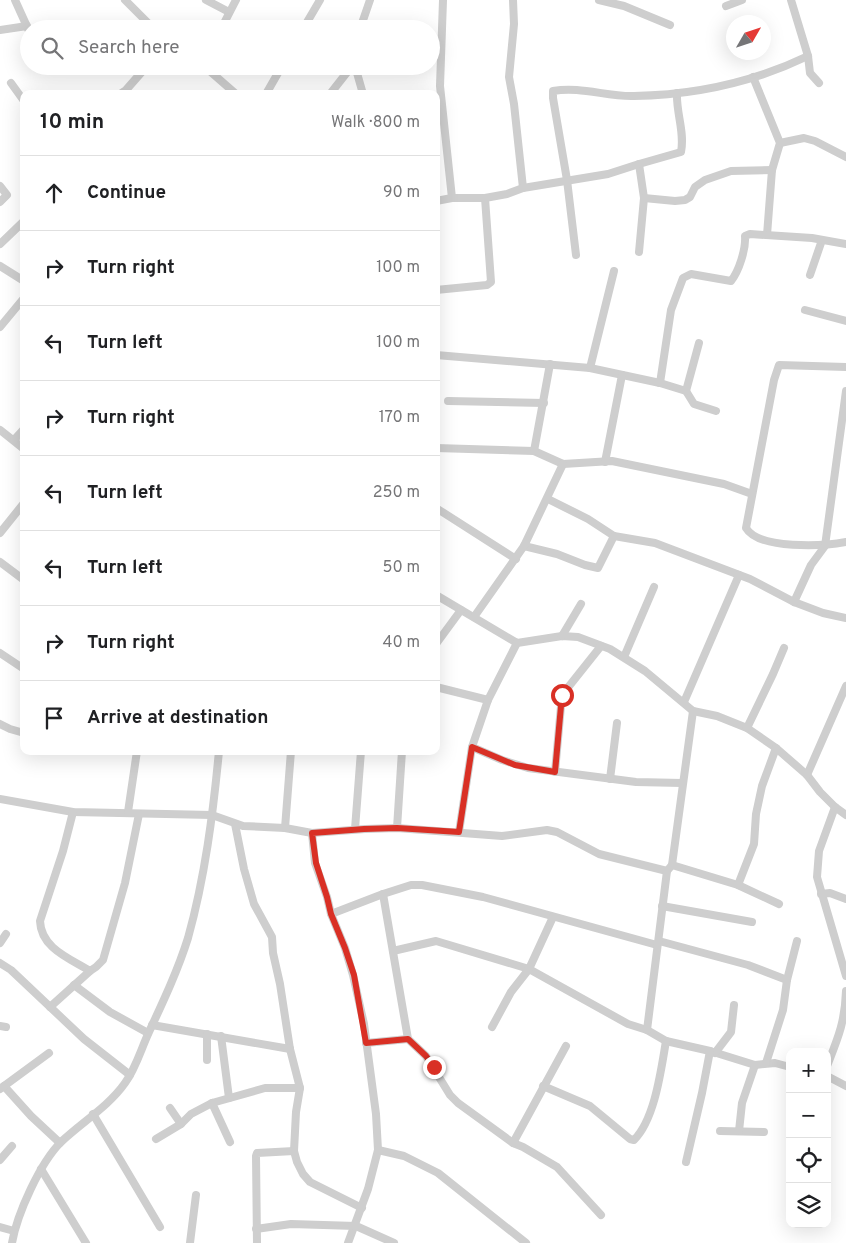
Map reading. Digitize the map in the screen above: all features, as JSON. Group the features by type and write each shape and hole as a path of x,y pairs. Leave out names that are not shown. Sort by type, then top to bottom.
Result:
{"street":[{"path":"15,0 24,20"},
{"path":"125,0 145,20"},
{"path":"206,0 229,12"},
{"path":"225,20 236,0"},
{"path":"308,20 320,0"},
{"path":"363,20 370,0"},
{"path":"443,0 440,86 452,198"},
{"path":"513,0 514,24 509,76 523,188"},
{"path":"599,0 624,6 670,25"},
{"path":"726,6 742,0"},
{"path":"791,0 808,56 810,73 818,84"},
{"path":"0,30 20,29"},
{"path":"576,255 567,180 553,91 586,90 632,96 703,91 753,77 808,56"},
{"path":"126,90 139,75"},
{"path":"214,75 231,90"},
{"path":"268,90 277,75"},
{"path":"333,90 346,75"},
{"path":"356,75 362,90"},
{"path":"753,77 780,143 772,170 767,235"},
{"path":"11,83 20,95"},
{"path":"440,200 452,198 485,198 507,194 523,188 608,174 681,152 683,140 676,107 677,93"},
{"path":"780,143 804,138 815,141 846,157"},
{"path":"639,164 644,198 639,252"},
{"path":"644,198 685,200 690,197 695,187 705,180 731,171 772,170"},
{"path":"0,186 7,195 0,202"},
{"path":"440,290 487,285 491,282 485,198"},
{"path":"0,244 20,225"},
{"path":"660,383 671,310 683,278 691,274 731,281 746,243 745,236 755,233 846,244"},
{"path":"810,276 822,240"},
{"path":"0,266 20,278"},
{"path":"590,368 614,271"},
{"path":"0,327 20,303"},
{"path":"805,310 846,321"},
{"path":"686,391 699,343"},
{"path":"440,355 590,368 660,383 686,391 694,404 716,411"},
{"path":"534,451 550,364"},
{"path":"846,367 779,365 774,380 746,525 748,532 773,543 825,546 846,542"},
{"path":"605,462 622,375"},
{"path":"794,602 811,566 825,546 846,391"},
{"path":"448,402 544,404"},
{"path":"0,430 20,445"},
{"path":"14,440 20,433"},
{"path":"440,448 534,451 564,464 612,461 724,484 752,494"},
{"path":"474,618 524,546 564,464"},
{"path":"548,499 588,519 614,536 655,544 739,575 794,602 824,613 846,618"},
{"path":"0,533 20,509"},
{"path":"440,511 516,559"},
{"path":"524,546 557,554 598,568 614,536"},
{"path":"0,562 20,577"},
{"path":"684,702 739,575"},
{"path":"624,657 654,587"},
{"path":"440,597 517,643 562,636 578,637 610,649 645,671 684,702 692,711 717,716 747,728 776,748 807,775 820,792 846,815"},
{"path":"562,636 581,604"},
{"path":"440,639 461,610"},
{"path":"459,832 472,747 488,700 517,643"},
{"path":"555,772 562,695 601,646"},
{"path":"747,728 784,648"},
{"path":"0,653 20,666"},
{"path":"807,775 846,686"},
{"path":"440,688 488,700"},
{"path":"647,1030 662,906 692,711"},
{"path":"610,779 617,723"},
{"path":"0,724 20,733"},
{"path":"472,747 515,765 555,772 610,779 682,783"},
{"path":"738,885 754,844 756,814 762,786 776,748"},
{"path":"128,812 136,755"},
{"path":"12,1243 14,1231 30,1188 41,1169 60,1143 108,1103 130,1075 152,1025 188,939 200,887 212,815 219,755"},
{"path":"285,828 291,755"},
{"path":"355,829 361,755"},
{"path":"397,828 402,755"},
{"path":"0,801 73,812 212,815 243,826 285,828 312,833 397,828 502,836 536,831 557,832 599,854 669,868 738,885 779,904"},
{"path":"835,807 819,851 816,878 846,976"},
{"path":"73,812 63,851 40,921 40,930 50,946 90,971"},
{"path":"50,1007 90,971 96,968 102,960 125,883 139,814"},
{"path":"236,824 244,869 254,904 272,937 273,953 290,1049 300,1088 296,1112 294,1151 302,1174 310,1182 362,1208"},
{"path":"312,833 316,863 331,914 354,975 376,1114 378,1150 362,1208 348,1243"},
{"path":"331,914 383,894 411,886 431,886 483,897 553,917 748,965 787,980"},
{"path":"821,894 830,893 846,899"},
{"path":"383,894 408,1039 426,1056 450,1095 458,1103 513,1144 557,1167 601,1215"},
{"path":"662,906 752,922"},
{"path":"492,1027 512,992 529,969 553,917"},
{"path":"0,943 6,934"},
{"path":"393,951 436,941 529,969 628,1024 647,1030 666,1042 755,1064 775,1063 786,1066"},
{"path":"766,1064 783,1010 787,980 797,941"},
{"path":"0,963 11,970 84,1039 130,1075"},
{"path":"74,985 110,1012 148,1034"},
{"path":"831,1055 842,1026 846,1006 846,991"},
{"path":"686,1162 712,1052 731,1032 734,1006"},
{"path":"152,1025 290,1049"},
{"path":"207,1034 207,1060"},
{"path":"221,1036 229,1098"},
{"path":"366,1043 408,1039"},
{"path":"543,1086 590,1106 630,1139 634,1140 645,1124 655,1097 666,1042"},
{"path":"513,1144 566,1046"},
{"path":"49,1053 2,1088 60,1143"},
{"path":"739,1131 742,1103 755,1064"},
{"path":"831,1078 846,1086"},
{"path":"156,1139 181,1124 191,1114 212,1103 265,1088 300,1088"},
{"path":"212,1103 230,1142"},
{"path":"170,1108 181,1124"},
{"path":"94,1114 160,1227"},
{"path":"720,1131 764,1132"},
{"path":"0,1160 12,1146"},
{"path":"378,1150 404,1156 427,1167 526,1243"},
{"path":"257,1243 255,1163 257,1153 294,1151"},
{"path":"41,1169 86,1243"},
{"path":"190,1243 196,1196"},
{"path":"256,1229 291,1224 356,1226 394,1243"},
{"path":"0,1227 14,1231"}],"route":[{"path":"434,1067 426,1056 408,1039 366,1043 354,975 331,914 316,863 312,833 397,828 459,832 472,747 515,765 555,772 562,695"}]}
